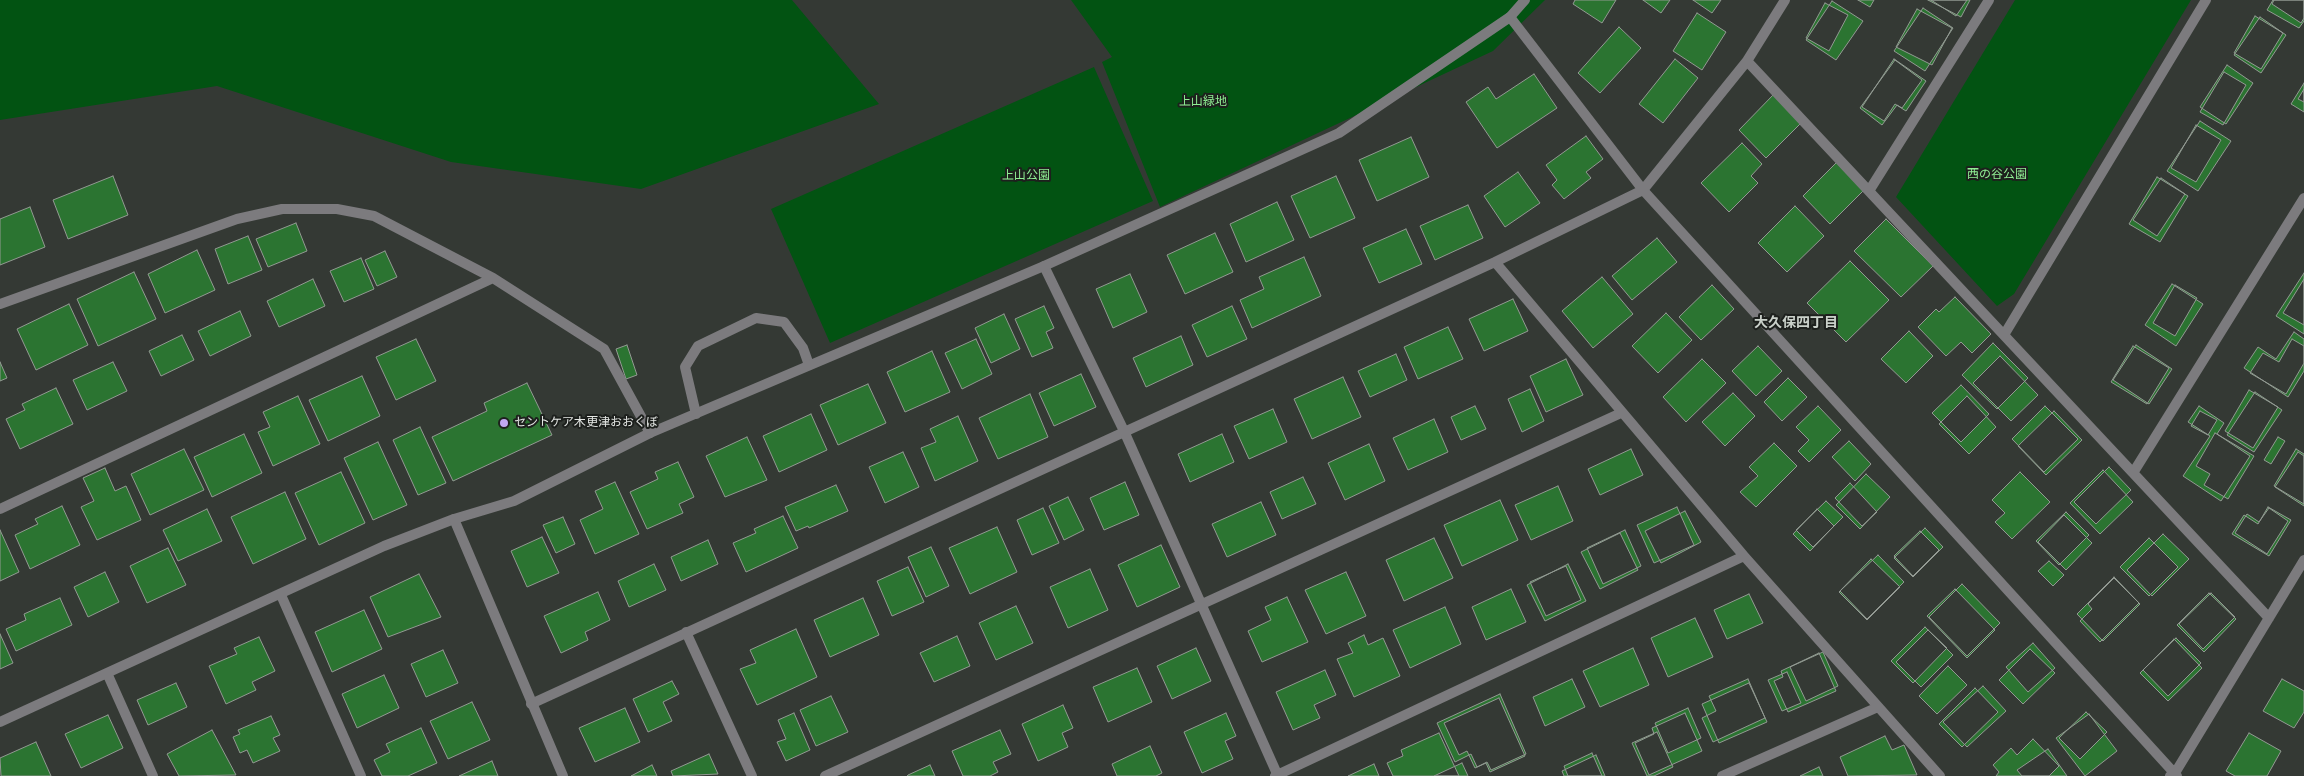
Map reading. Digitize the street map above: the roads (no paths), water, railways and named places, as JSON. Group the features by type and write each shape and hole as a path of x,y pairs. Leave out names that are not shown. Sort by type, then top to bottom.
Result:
{"street":[{"path":"0,722 281,595 384,546 454,518 514,501 650,433 1044,266 1340,133 1510,17 1525,0"},
{"path":"531,704 1495,262 1644,190 1747,61 1785,0"},
{"path":"1869,192 1990,0"},
{"path":"2004,335 2206,0"},
{"path":"1510,17 1644,190 2174,775 2304,560"},
{"path":"1747,61 2269,618"},
{"path":"2133,473 2304,198"},
{"path":"0,304 237,219 282,209 337,210 374,216 493,278 604,349 650,433"},
{"path":"1495,262 1744,556 1940,776"},
{"path":"1044,266 1124,432 1277,776 1744,556"},
{"path":"0,509 493,278"},
{"path":"696,414 685,367 698,346 756,318 784,322 804,348 809,366"},
{"path":"826,776 1621,413"},
{"path":"454,518 563,776"},
{"path":"281,595 361,776"},
{"path":"686,632 752,776"},
{"path":"106,673 153,776"},
{"path":"1722,776 1878,707"}],"place":[{"name":"セントケア木更津おおくぼ","path":"504,423"}],"district":[{"name":"大久保四丁目","path":"1796,323"}],"park label":[{"name":"上山緑地","path":"1203,102"},
{"name":"西の谷公園","path":"1997,175"},
{"name":"上山公園","path":"1026,176"}]}
